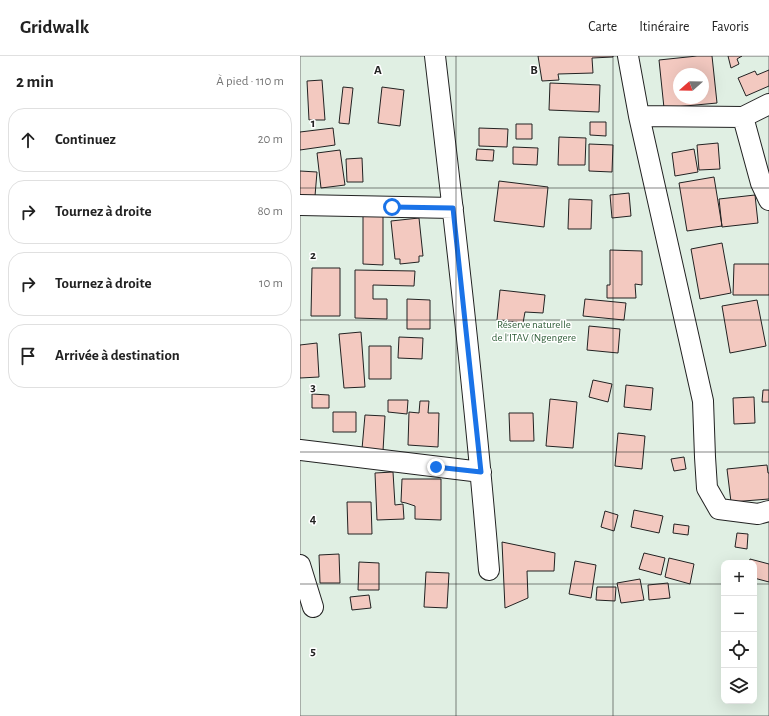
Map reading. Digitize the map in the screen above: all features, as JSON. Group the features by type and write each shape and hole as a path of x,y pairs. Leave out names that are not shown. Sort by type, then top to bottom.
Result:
{"street":[{"path":"435,56 481,472 489,570"},
{"path":"628,56 639,116 703,401 707,488 719,509 758,514 769,511"},
{"path":"639,116 743,117 769,104"},
{"path":"743,117 761,183 769,200"},
{"path":"300,205 453,208"},
{"path":"300,450 481,472"},
{"path":"300,565 313,607"}],"green space":[{"name":"Réserve naturelle de l'ITAV (Ngengere","path":"300,56 769,56 769,716 300,716"}],"building":[{"path":"538,56 613,57 592,58 593,73 558,74 559,80 542,81"},
{"path":"712,56 717,103 709,104 709,68 673,68 673,104 706,104 664,108 659,60"},
{"path":"728,56 742,56 737,59 739,64 731,68"},
{"path":"769,70 769,86 746,96 738,78 755,71 757,75"},
{"path":"322,80 325,120 309,120 307,81"},
{"path":"550,83 600,85 599,112 549,110"},
{"path":"343,87 353,88 349,124 339,123"},
{"path":"382,87 404,90 400,126 378,123"},
{"path":"590,122 606,122 606,136 590,135"},
{"path":"516,124 532,124 532,139 516,139"},
{"path":"333,128 335,145 300,150 300,132"},
{"path":"479,128 508,129 507,147 479,146"},
{"path":"559,137 586,138 585,165 558,165"},
{"path":"718,143 720,169 699,170 697,145"},
{"path":"589,144 613,145 612,172 589,171"},
{"path":"513,147 538,148 537,165 513,164"},
{"path":"477,149 494,150 493,161 476,160"},
{"path":"694,149 698,172 675,176 672,153"},
{"path":"340,150 345,185 321,188 317,153"},
{"path":"362,158 363,182 347,182 346,159"},
{"path":"300,171 317,172 315,196 300,195"},
{"path":"714,177 722,226 687,231 679,183"},
{"path":"499,181 548,187 544,227 494,221"},
{"path":"629,193 631,216 612,218 610,195"},
{"path":"755,195 758,223 722,227 719,199"},
{"path":"569,199 592,200 591,229 568,229"},
{"path":"363,213 383,214 383,265 363,264"},
{"path":"419,218 423,256 419,256 419,262 400,264 400,259 395,259 391,221"},
{"path":"722,243 731,293 700,299 691,249"},
{"path":"610,250 642,251 642,285 635,284 636,298 607,298 607,285 610,285"},
{"path":"734,264 769,264 769,295 733,295"},
{"path":"312,268 340,268 340,316 311,316"},
{"path":"355,270 415,271 414,286 373,285 373,299 387,299 387,319 355,318"},
{"path":"500,290 545,295 543,313 525,312 523,323 497,320"},
{"path":"407,299 430,300 430,329 407,329"},
{"path":"585,299 626,303 624,320 583,316"},
{"path":"757,300 766,346 730,353 722,306"},
{"path":"589,326 620,329 618,353 587,350"},
{"path":"361,332 365,387 344,388 339,334"},
{"path":"399,337 423,338 422,359 398,358"},
{"path":"317,343 319,377 300,378 300,345"},
{"path":"369,346 391,346 391,379 369,379"},
{"path":"593,380 612,384 608,402 589,397"},
{"path":"626,385 653,388 651,410 624,407"},
{"path":"763,390 769,390 769,402 762,402"},
{"path":"312,394 329,395 329,408 312,408"},
{"path":"754,397 755,423 734,424 733,398"},
{"path":"550,399 577,402 573,448 546,446"},
{"path":"388,400 408,400 407,414 388,412"},
{"path":"420,401 429,401 428,413 439,413 438,447 408,445 409,412 419,413"},
{"path":"333,412 356,412 356,432 333,432"},
{"path":"509,413 533,413 534,441 510,441"},
{"path":"365,415 385,416 383,451 362,449"},
{"path":"618,433 645,436 642,469 615,466"},
{"path":"684,457 686,469 674,471 671,459"},
{"path":"767,465 769,473 769,499 731,502 727,469"},
{"path":"393,472 395,505 403,504 404,519 377,520 375,473"},
{"path":"402,479 441,479 441,520 415,519 415,506 401,502"},
{"path":"347,502 371,502 372,534 348,534"},
{"path":"634,510 663,516 659,533 631,527"},
{"path":"605,511 618,515 614,531 601,527"},
{"path":"674,524 689,526 688,535 673,533"},
{"path":"737,533 748,534 747,549 735,547"},
{"path":"502,542 555,553 554,571 527,571 528,598 505,608"},
{"path":"644,553 665,558 661,575 639,569"},
{"path":"339,554 340,583 320,583 319,555"},
{"path":"669,558 694,564 690,584 665,577"},
{"path":"575,561 596,565 591,598 569,594"},
{"path":"757,561 769,564 769,582 757,579"},
{"path":"359,562 379,563 379,590 358,590"},
{"path":"426,572 449,573 447,608 424,607"},
{"path":"640,579 644,600 621,603 617,583"},
{"path":"668,583 670,598 649,600 648,585"},
{"path":"597,587 616,587 615,601 596,600"},
{"path":"369,595 371,608 352,610 350,597"}],"route":[{"path":"392,207 453,208 481,472 436,467"}]}
